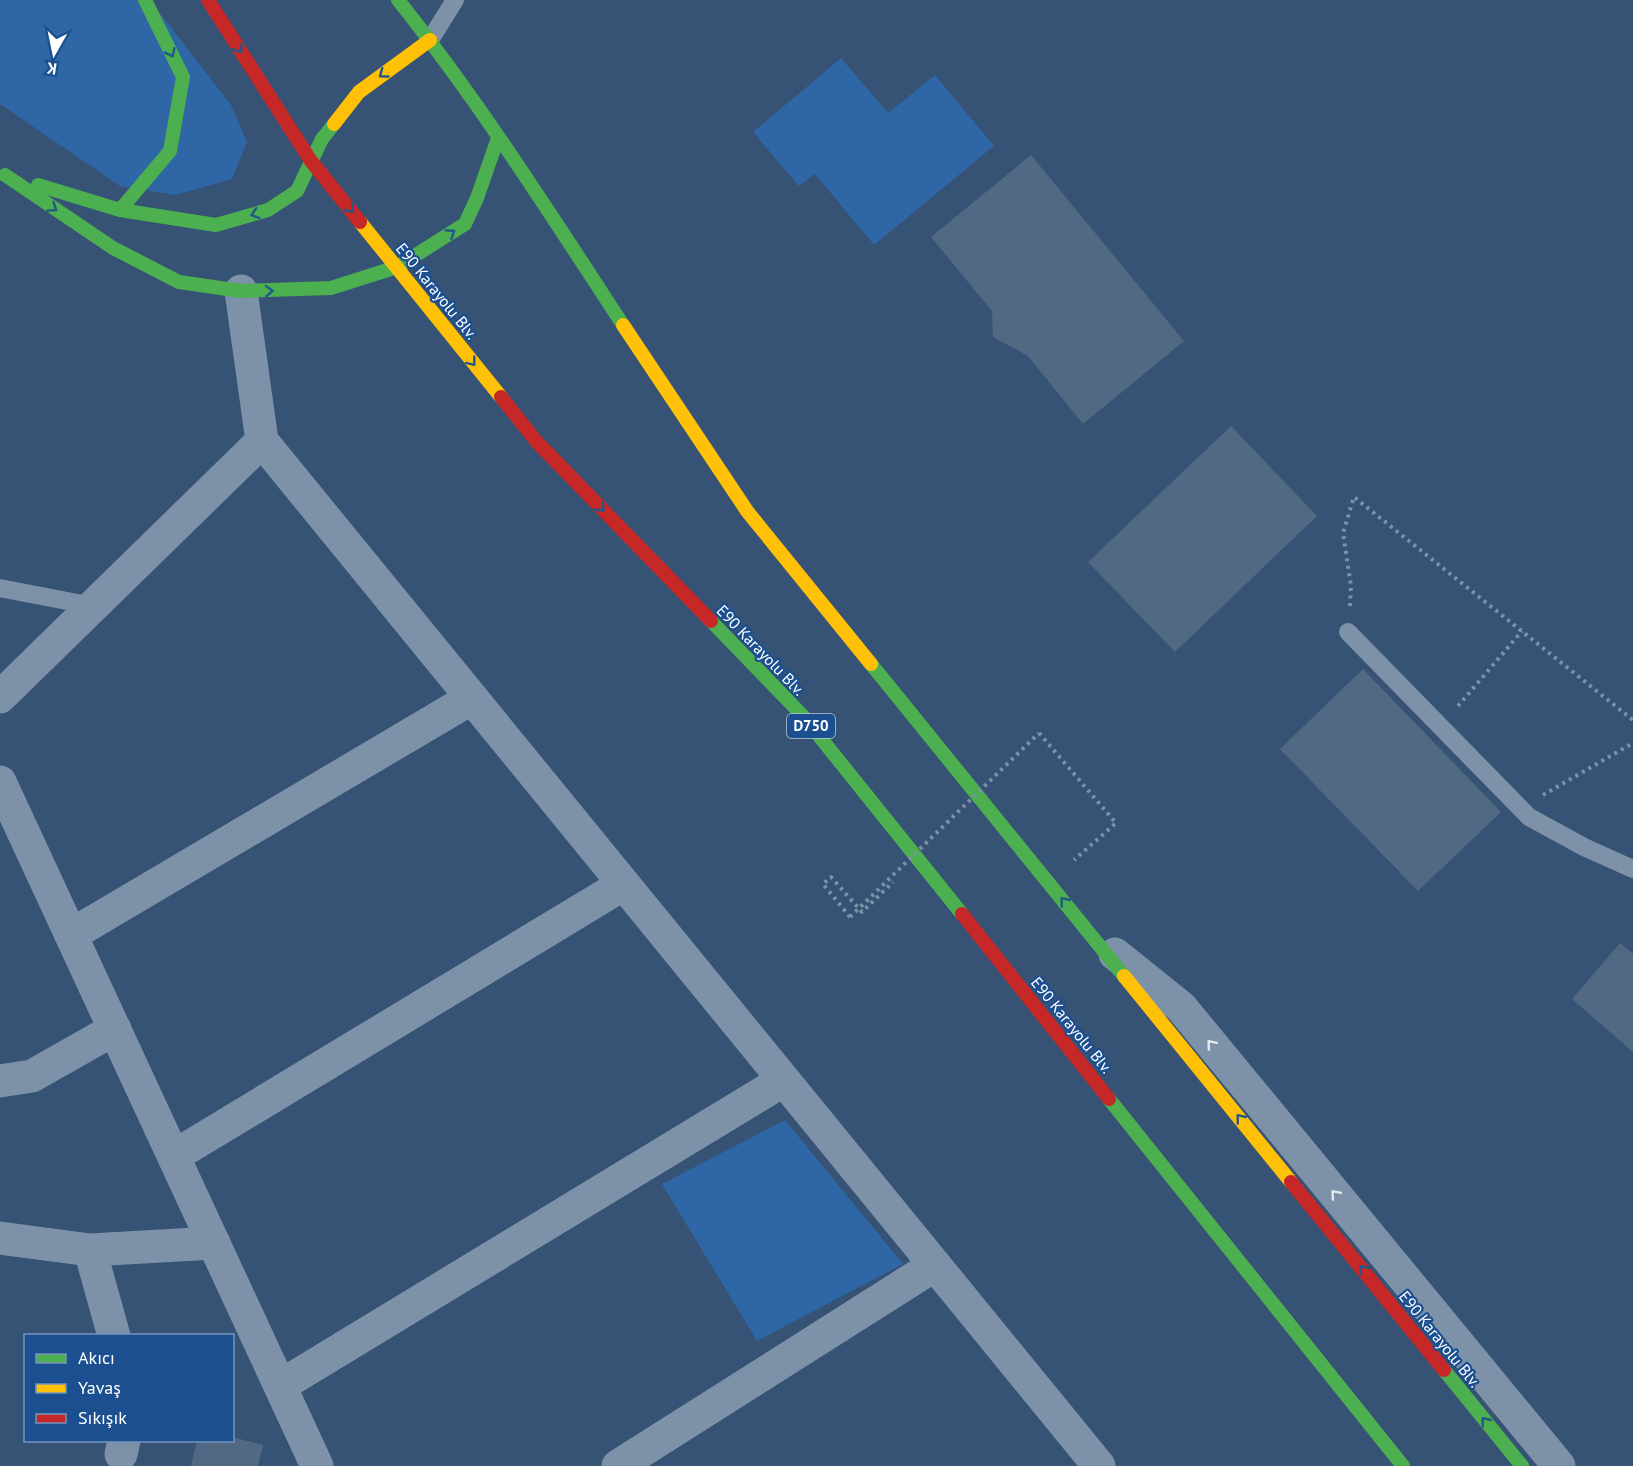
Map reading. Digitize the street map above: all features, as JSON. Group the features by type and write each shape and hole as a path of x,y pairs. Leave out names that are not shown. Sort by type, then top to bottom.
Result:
{"main road":[{"path":"120,210 170,151 183,77 145,0"},
{"name":"E90 Karayolu Blv.","path":"208,0 311,161 536,441 803,716 1403,1466"},
{"name":"E90 Karayolu Blv.","path":"398,0 430,40 498,138 747,511 1522,1466"},
{"path":"2,174 120,210 216,225 268,210 297,191 322,139 359,92 430,40"},
{"path":"2,174 113,248 179,282 242,291 331,288 397,267 465,224 477,198 498,138"}],"street":[{"path":"242,291 262,441 934,1265 1086,1462"},
{"path":"0,697 262,441"},
{"path":"71,935 472,698"},
{"path":"0,782 317,1466"},
{"path":"174,1156 624,884"},
{"path":"1088,931 1181,1007 1559,1466"},
{"path":"0,1081 32,1076 115,1029"},
{"path":"280,1386 784,1080"},
{"path":"0,1238 90,1250 214,1243"},
{"path":"90,1250 114,1334"},
{"path":"618,1466 934,1265"}],"lane":[{"path":"430,40 455,0"},
{"path":"0,588 93,606"},
{"path":"1348,632 1530,817 1584,847 1633,869"}],"path":[{"path":"1348,632 1351,586 1343,533 1354,497 1633,720"},
{"path":"1440,726 1522,631"},
{"path":"918,859 862,912 831,877 823,884 850,917 1039,733 1116,823 1049,883"},
{"path":"1521,808 1633,742"}],"shaded area":[{"path":"0,0 150,0 231,105 247,142 232,179 176,195 120,186 0,104"},
{"path":"841,58 888,113 935,75 994,146 874,245 815,174 799,186 753,132"},
{"path":"785,1120 903,1264 757,1341 662,1184"}],"building":[{"path":"1031,155 1184,341 1083,424 1028,356 993,337 992,311 931,237"},
{"path":"1231,426 1317,516 1175,652 1088,562"},
{"path":"1363,669 1501,812 1418,891 1280,749"},
{"path":"1620,943 1633,954 1633,1052 1572,999"},
{"path":"234,1438 263,1445 258,1466 191,1466 197,1442 234,1442"}],"traffic: fast":[{"path":"120,210 170,151 183,77 145,0"},
{"path":"398,0 486,119 623,325"},
{"path":"38,185 120,210 216,225 268,210 297,191 322,139 334,124"},
{"path":"5,175 113,248 179,282 241,291 331,288 397,267 465,224 477,198 498,138"},
{"path":"711,621 803,716 962,914"},
{"path":"871,664 1124,976"},
{"path":"1109,1099 1403,1466"},
{"path":"1444,1370 1522,1466"}],"traffic: slow":[{"path":"334,124 359,92 430,40"},
{"path":"360,222 501,397"},
{"path":"623,325 747,511 871,664"},
{"path":"1124,976 1291,1182"}],"traffic: jam":[{"path":"208,0 311,161 360,222"},
{"path":"501,397 536,441 711,621"},
{"path":"962,914 1109,1099"},
{"path":"1291,1182 1444,1370"}]}
